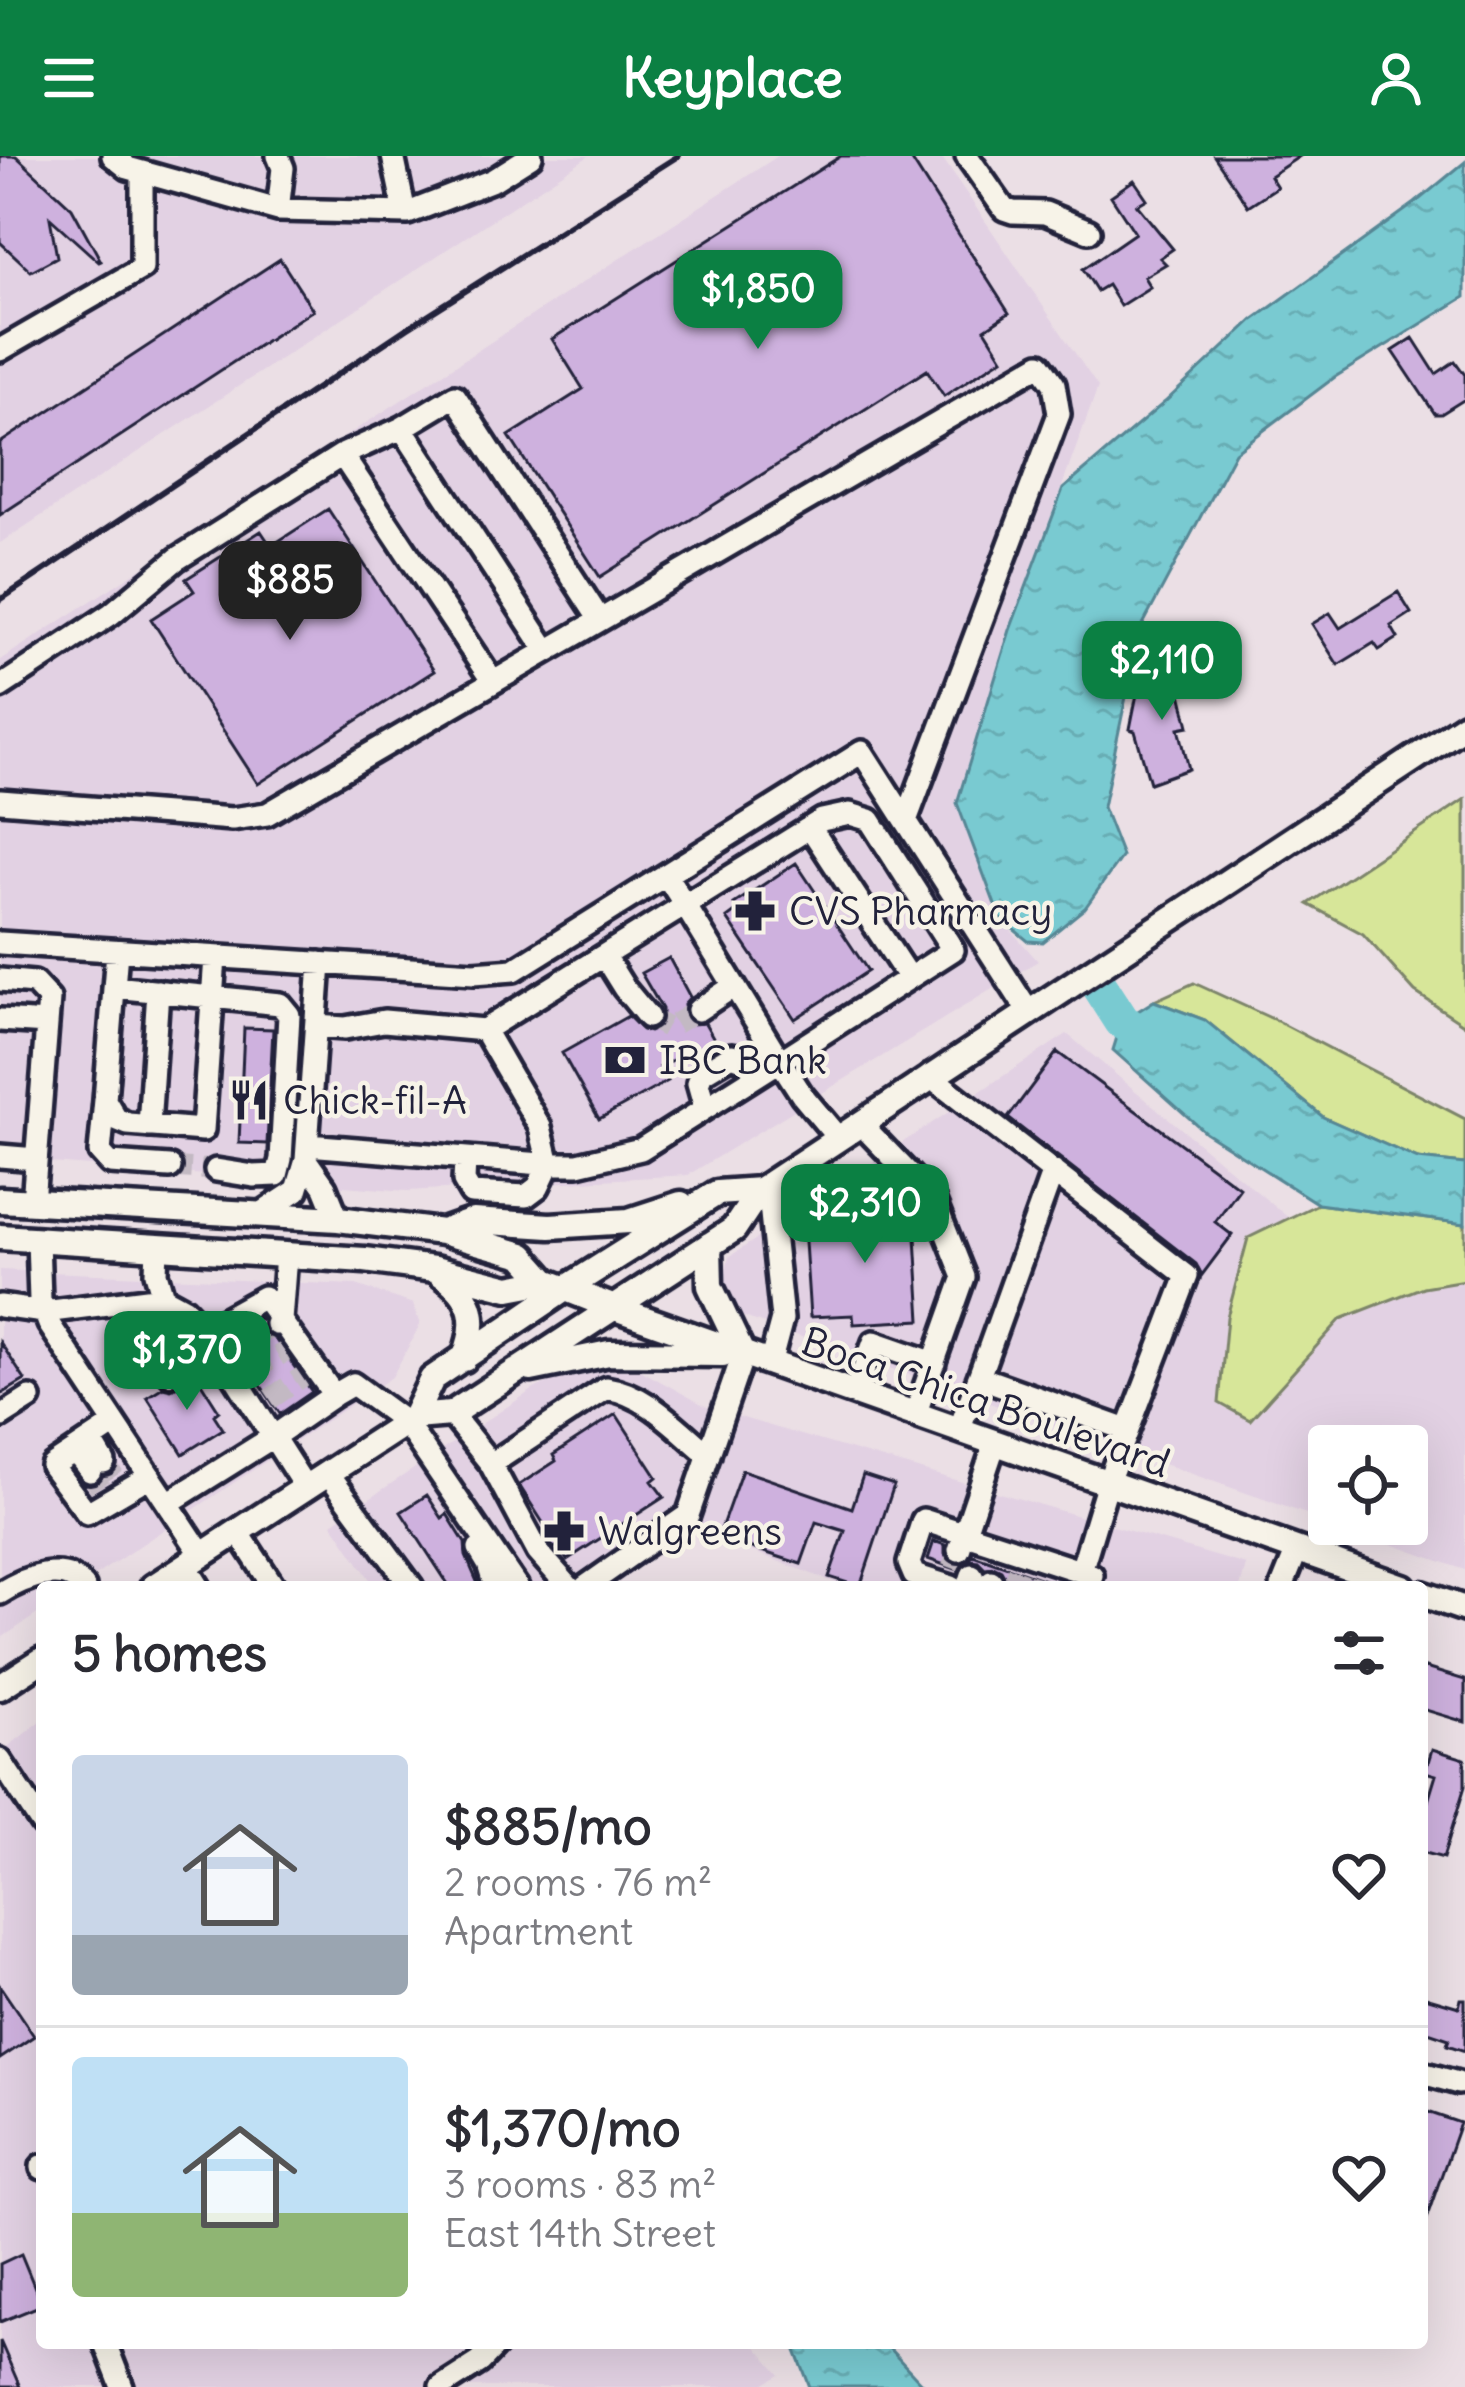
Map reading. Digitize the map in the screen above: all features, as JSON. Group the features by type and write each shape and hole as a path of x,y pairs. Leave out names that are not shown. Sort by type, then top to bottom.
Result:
{"main road":[{"path":"167,1581 196,1569 238,1532 410,1419 451,1414 734,1229 764,1187 1465,725"},
{"path":"442,1232 473,1221 550,1226 629,1221 717,1192 764,1187"},
{"path":"410,1419 432,1379 555,1285 717,1192"},
{"name":"Boca Chica Boulevard","path":"0,1199 338,1219 442,1232 523,1255 555,1285 612,1307 1386,1581"},
{"name":"Boca Chica Boulevard","path":"0,1237 434,1269 509,1288 555,1285"},
{"path":"509,1375 609,1353 743,1355 710,1286 709,1245"},
{"path":"434,1269 459,1286 470,1305 472,1340 464,1359"},
{"path":"1428,1596 1465,1609"},
{"path":"0,1687 36,1664"}],"street":[{"path":"278,156 283,168 278,210"},
{"path":"393,156 405,213"},
{"path":"967,156 1004,209 1045,213 1089,231"},
{"path":"0,350 142,268 125,162 278,210 405,213 493,180 515,160"},
{"path":"0,801 232,819 268,814 1040,364 1054,384 1059,414 902,811"},
{"path":"0,688 111,614 177,559 342,454 402,428 455,396 599,620"},
{"path":"402,428 548,651"},
{"path":"342,454 493,682"},
{"path":"0,943 473,973 514,970 862,752 1028,1011"},
{"path":"316,1026 346,1028 385,1021 484,1030 822,820 850,814 870,820 902,811"},
{"path":"307,1153 578,1164 641,1149 953,950 870,820"},
{"path":"810,827 909,978"},
{"path":"666,875 734,986 770,1067 802,1095 838,1138"},
{"path":"933,919 959,902"},
{"path":"560,940 578,972"},
{"path":"117,951 100,1152 110,1163 170,1167"},
{"path":"604,956 648,1016"},
{"path":"105,1100 116,1120 128,1124 203,1130 215,957"},
{"path":"260,1215 297,1190 307,1153 320,963"},
{"path":"0,980 34,983 49,998 33,1202"},
{"path":"698,1010 734,986"},
{"path":"114,987 280,1004 289,1015 277,1174 254,1177 216,1170"},
{"path":"149,1126 158,992"},
{"path":"0,1020 47,1023"},
{"path":"465,1160 464,1181 471,1192 490,1196 526,1196 538,1187 549,1164 540,1126 484,1030"},
{"path":"705,1108 698,1084 702,1073 732,1055 770,1067"},
{"path":"930,1076 1187,1276 1108,1483 1084,1579 987,1566 995,1443"},
{"path":"860,1123 933,1199 964,1276 915,1415"},
{"path":"307,1153 338,1219"},
{"path":"0,1156 36,1159"},
{"path":"959,1430 1053,1171"},
{"path":"764,1187 782,1319 770,1364"},
{"path":"38,1239 40,1300 49,1324 168,1503 196,1569"},
{"path":"157,1247 156,1273 163,1297"},
{"path":"275,1325 286,1255"},
{"path":"0,1306 44,1312 163,1297 185,1310 229,1352 305,1487"},
{"path":"205,1330 264,1297 291,1348 334,1395"},
{"path":"128,1302 170,1374"},
{"path":"855,1394 874,1342 934,1363"},
{"path":"594,1581 688,1515 743,1355"},
{"path":"979,1377 1127,1430"},
{"path":"168,1503 353,1384 410,1419 452,1492 513,1581"},
{"path":"491,1463 606,1388 642,1400 709,1456"},
{"path":"0,1418 30,1397"},
{"path":"451,1414 491,1463 538,1552 564,1581"},
{"path":"107,1482 87,1514 52,1466 115,1424"},
{"path":"83,1445 107,1482"},
{"path":"328,1473 408,1581"},
{"path":"107,1482 150,1476"},
{"path":"452,1492 454,1512 495,1581"},
{"path":"238,1532 270,1581"},
{"path":"1284,1581 1297,1550"},
{"path":"2,1586 57,1572 79,1581"},
{"path":"0,1760 36,1815"},
{"path":"1428,2075 1458,2083"},
{"path":"107,2349 122,2387"},
{"path":"441,2387 492,2349"}],"shaded area":[{"path":"0,156 589,156 0,543"},
{"path":"778,156 941,156 1098,387 1010,630 1000,918 1038,961 688,1175 408,1191 0,1159 0,660"},
{"path":"1067,1034 1302,1229 1465,1247 1465,1570 1394,1545 1428,1545 1428,1425 1308,1425 1308,1515 733,1313 721,1286 729,1257"},
{"path":"0,1270 356,1285 413,1304 420,1325 392,1377 87,1581 36,1581 36,1615 0,1639"},
{"path":"609,1353 709,1408 1246,1565 1242,1581 831,1581 695,1530 617,1581 371,1581 332,1523 534,1389"},
{"path":"36,1725 36,2349 758,2349 780,2375 759,2387 0,2387 0,1753"}],"green space":[{"path":"1465,799 1465,1025 1415,992 1363,934 1308,904"},
{"path":"1194,983 1465,1119 1465,1164 1418,1159 1323,1117 1205,1020 1154,1001"},
{"path":"1318,1204 1465,1224 1465,1280 1423,1287 1341,1319 1250,1420 1219,1403 1227,1317 1248,1238"}],"water":[{"path":"1465,162 1465,297 1335,377 1235,452 1140,630 1103,807 1122,856 1085,908 1043,942 1028,941 1000,918 957,803 1010,630 1063,489 1253,320"},
{"path":"1154,1001 1205,1020 1323,1117 1418,1159 1465,1164 1465,1224 1318,1204 1205,1132 1113,1050 1122,1021"},
{"path":"795,2349 890,2349 925,2387 810,2387"}],"building":[{"path":"0,156 16,156 72,208 101,261 50,218 57,257 31,271 0,242"},
{"path":"841,156 909,156 1009,313 985,329 1003,358 944,396 927,370 600,577 509,436 583,389 552,339"},
{"path":"1214,156 1300,156 1270,176 1277,187 1248,206"},
{"path":"1134,180 1147,199 1137,205 1173,249 1160,258 1166,264 1144,277 1150,287 1120,306 1107,285 1097,291 1083,269 1135,233 1111,196"},
{"path":"280,259 313,310 0,515 0,443"},
{"path":"1413,338 1436,374 1455,361 1465,375 1465,399 1441,414 1435,414 1393,351"},
{"path":"328,509 434,671 258,784 151,619 194,591 186,579 261,531 271,546"},
{"path":"1398,592 1411,613 1391,626 1398,638 1379,650 1374,643 1338,665 1312,624 1330,613 1340,628"},
{"path":"1176,659 1186,684 1178,681 1189,726 1179,728 1189,769 1150,783 1135,731 1130,729 1137,694 1156,694 1148,666"},
{"name":"CVS Pharmacy","path":"796,863 868,971 795,1019 727,918 738,910 734,904"},
{"path":"669,958 690,997 684,1004 685,1017 692,1024 705,1023 718,1046 694,1061 689,1051 660,1067 668,1081 599,1119 562,1053 628,1016 642,1030 658,1028 662,1009 641,973"},
{"path":"244,1028 273,1029 267,1144 239,1143"},
{"path":"1057,1052 1240,1188 1215,1222 1232,1235 1202,1275 1196,1264 1008,1118"},
{"path":"914,1204 921,1320 854,1324 853,1315 810,1317 804,1227 845,1225 844,1208"},
{"path":"260,1317 264,1333 275,1339 312,1392 280,1414 227,1335"},
{"path":"0,1342 25,1380 0,1395"},
{"path":"186,1372 194,1385 200,1381 219,1411 214,1415 223,1429 183,1454 147,1397 163,1387 178,1386"},
{"name":"Walgreens","path":"616,1414 657,1477 652,1481 664,1497 567,1560 550,1543 547,1529 519,1485 556,1461 553,1455"},
{"path":"742,1470 852,1508 863,1475 894,1485 862,1581 829,1577 845,1531 816,1522 801,1564 718,1537"},
{"path":"427,1495 442,1518 447,1514 465,1543 477,1581 446,1581 401,1512"},
{"path":"934,1541 945,1545 949,1561 961,1565 958,1570 928,1559"},
{"path":"973,1555 1048,1581 1005,1581 1001,1570 970,1560"},
{"path":"1428,1669 1465,1680 1465,1722 1428,1711"},
{"path":"1432,1749 1465,1759 1465,1786 1443,1858 1428,1854 1428,1801 1436,1775 1428,1773"},
{"path":"0,1986 34,2036 0,2059"},
{"path":"1428,1998 1459,2007 1465,1999 1465,2051 1447,2045 1449,2039 1428,2032"},
{"path":"1428,2112 1460,2123 1428,2214"},
{"path":"21,2254 36,2290 36,2307 0,2322 0,2264"},
{"path":"0,2341 20,2387 0,2387"}],"waterway":[{"path":"1099,985 1122,1021 1163,1049"}],"tunnel":[{"path":"648,1017 668,1028 698,1010"},
{"path":"170,1167 216,1170"},
{"path":"236,1348 269,1328"},
{"path":"251,1371 285,1352"},
{"path":"270,1399 302,1377"},
{"path":"104,1462 114,1477"},
{"path":"90,1471 100,1487"},
{"path":"952,1568 959,1550"},
{"path":"1014,1581 1018,1570"},
{"path":"1038,1581 1039,1577"}],"railway":[{"path":"0,600 407,328 678,156"}],"place":[{"name":"CVS Pharmacy","path":"755,911"},
{"name":"IBC Bank","path":"625,1060"},
{"name":"Chick-fil-A","path":"249,1100"},
{"name":"Walgreens","path":"564,1531"}]}
